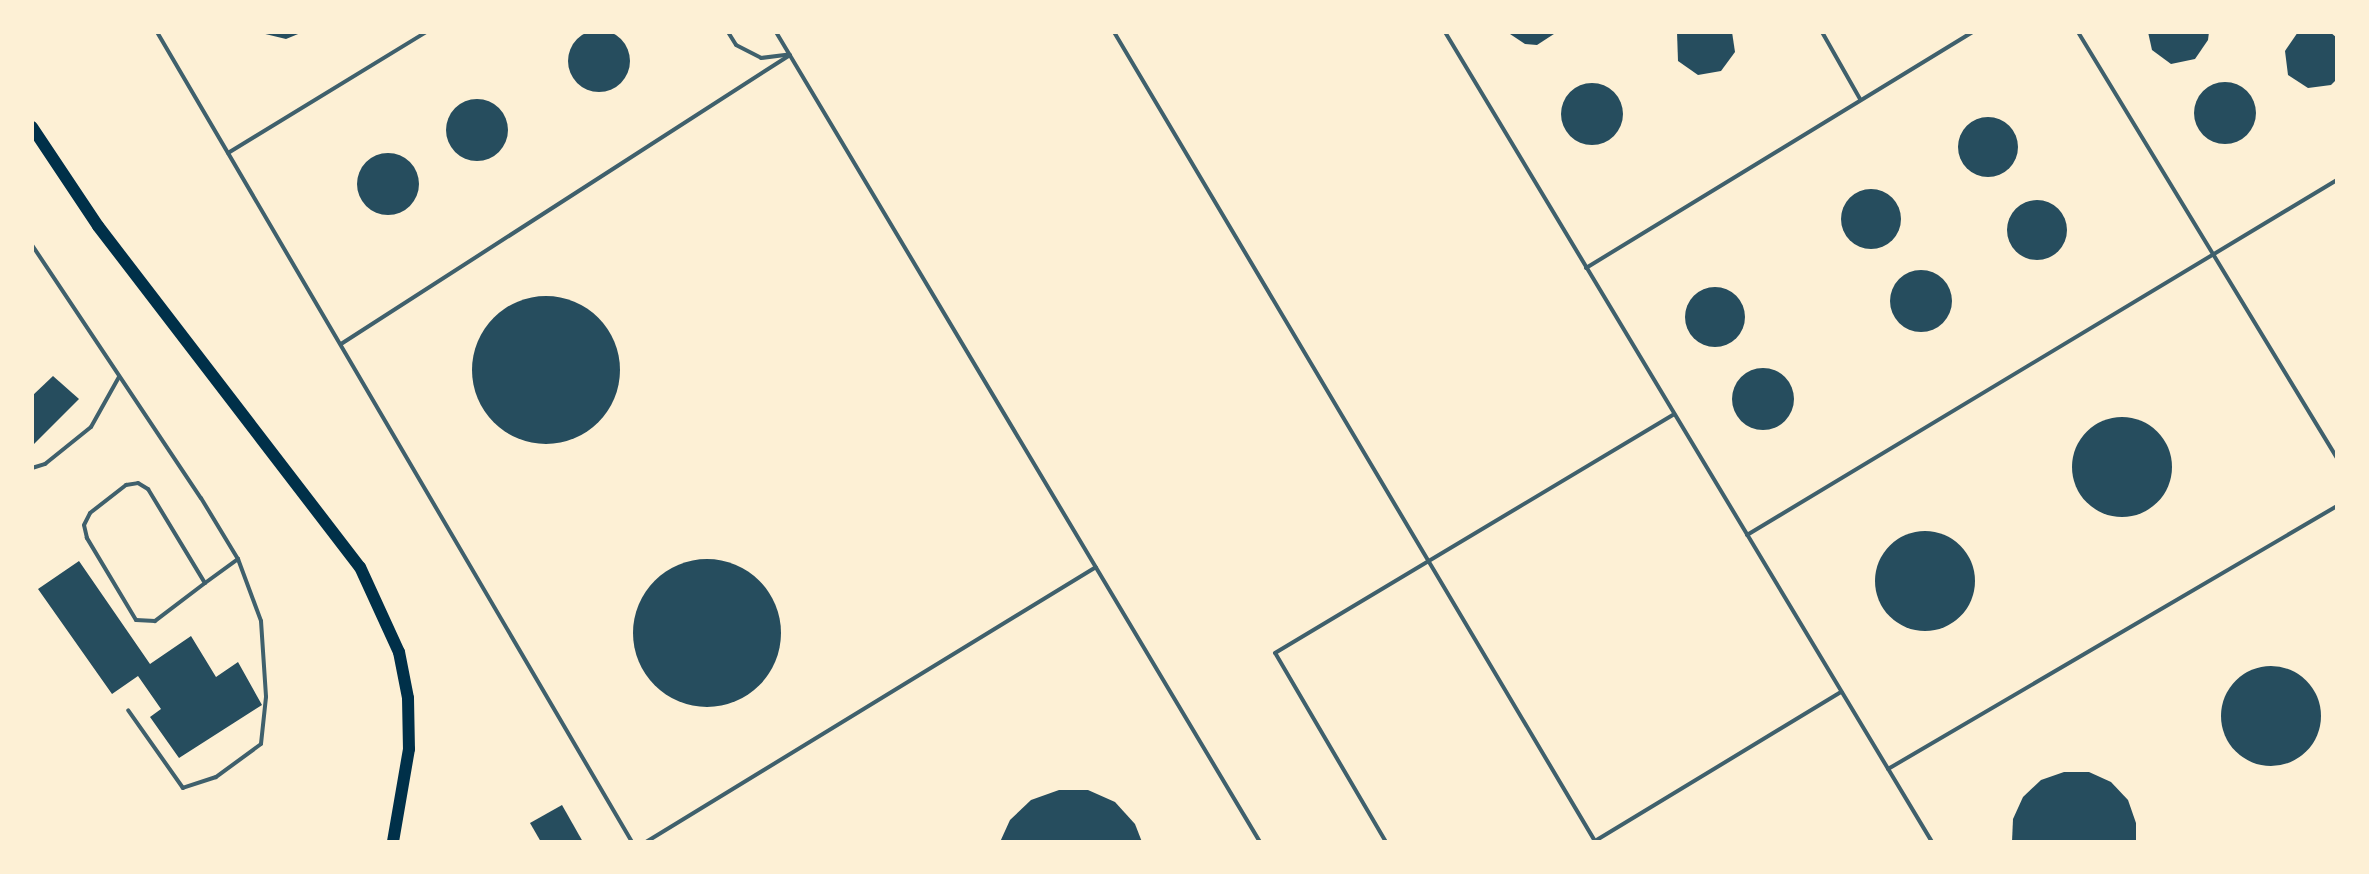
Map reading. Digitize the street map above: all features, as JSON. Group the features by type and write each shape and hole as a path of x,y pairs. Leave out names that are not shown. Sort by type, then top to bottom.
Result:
{"main road":[{"path":"32,127 98,226 360,567 399,652 408,698 409,749 393,842"}],"lane":[{"path":"157,32 632,842"},
{"path":"228,153 426,32"},
{"path":"728,32 736,45 761,58 790,55"},
{"path":"776,32 1260,842"},
{"path":"1114,32 1430,560 1594,842 1842,692"},
{"path":"1445,32 1932,842"},
{"path":"1822,32 1860,99"},
{"path":"1586,268 1972,32"},
{"path":"2078,32 2337,458"},
{"path":"341,344 790,55"},
{"path":"1747,535 2213,251 2337,180"},
{"path":"32,245 238,559 261,621 266,697 261,744 216,777 183,788 128,710"},
{"path":"32,468 45,464 91,427 119,377"},
{"path":"1386,842 1275,653 1674,414"},
{"path":"205,583 148,489 138,483 126,485 90,513 84,525 87,538 136,620 155,621 238,559"},
{"path":"1888,769 2337,506"},
{"path":"646,842 1096,567"}],"building":[{"path":"599,30 621,39 630,61 621,83 599,92 577,83 568,61 577,39"},
{"path":"257,32 303,32 286,39"},
{"path":"1507,32 1557,32 1537,45 1525,44"},
{"path":"1677,32 1732,32 1735,52 1721,71 1698,75 1678,61"},
{"path":"2148,32 2209,32 2208,40 2195,59 2171,64 2152,50"},
{"path":"2298,32 2330,32 2337,38 2337,79 2331,85 2308,88 2288,75 2285,51"},
{"path":"2225,82 2247,91 2256,113 2247,135 2225,144 2203,135 2194,113 2203,91"},
{"path":"1592,83 1614,92 1623,114 1614,136 1592,145 1570,136 1561,114 1570,92"},
{"path":"477,99 489,101 499,108 506,118 506,142 499,152 489,159 477,161 465,159 455,152 448,142 446,130 448,118 455,108 465,101"},
{"path":"1988,117 2010,125 2018,147 2010,169 1988,177 1966,169 1958,147 1966,125"},
{"path":"388,153 400,155 410,162 417,172 417,196 410,206 400,213 388,215 376,213 366,206 359,196 357,184 359,172 366,162 376,155"},
{"path":"1871,189 1893,197 1901,219 1893,241 1871,249 1849,241 1841,219 1849,197"},
{"path":"2037,200 2059,208 2067,230 2059,252 2037,260 2015,252 2007,230 2015,208"},
{"path":"1921,270 1943,279 1952,301 1943,323 1921,332 1899,323 1890,301 1899,279"},
{"path":"1715,287 1737,295 1745,317 1737,339 1715,347 1693,339 1685,317 1693,295"},
{"path":"546,296 574,301 598,318 615,342 620,370 615,398 598,422 574,439 546,444 518,439 494,422 477,398 472,370 477,342 494,318 518,301"},
{"path":"1763,368 1785,377 1794,399 1785,421 1763,430 1741,421 1732,399 1741,377"},
{"path":"53,376 79,399 32,446 32,396"},
{"path":"2122,417 2141,421 2158,431 2168,448 2172,467 2168,486 2158,503 2141,513 2122,517 2103,513 2086,503 2076,486 2072,467 2076,448 2086,431 2103,421"},
{"path":"1925,531 1944,535 1961,545 1971,562 1975,581 1971,600 1961,617 1944,627 1925,631 1906,627 1889,617 1879,600 1875,581 1879,562 1889,545 1906,535"},
{"path":"707,559 735,564 759,581 776,605 781,633 776,661 759,685 735,702 707,707 679,702 655,685 638,661 633,633 638,605 655,581 679,564"},
{"path":"79,561 150,664 191,636 216,677 238,662 262,705 179,758 150,717 161,709 138,676 112,694 38,589"},
{"path":"2271,666 2290,670 2307,680 2317,697 2321,716 2317,735 2307,752 2290,762 2271,766 2252,762 2235,752 2225,735 2221,716 2225,697 2235,680 2252,670"},
{"path":"2064,772 2089,772 2111,782 2128,800 2136,823 2136,842 2012,842 2013,819 2023,797 2041,780"},
{"path":"1059,790 1088,790 1115,802 1135,824 1142,842 1000,842 1010,820 1031,800"},
{"path":"562,805 583,842 541,842 530,823"}]}
